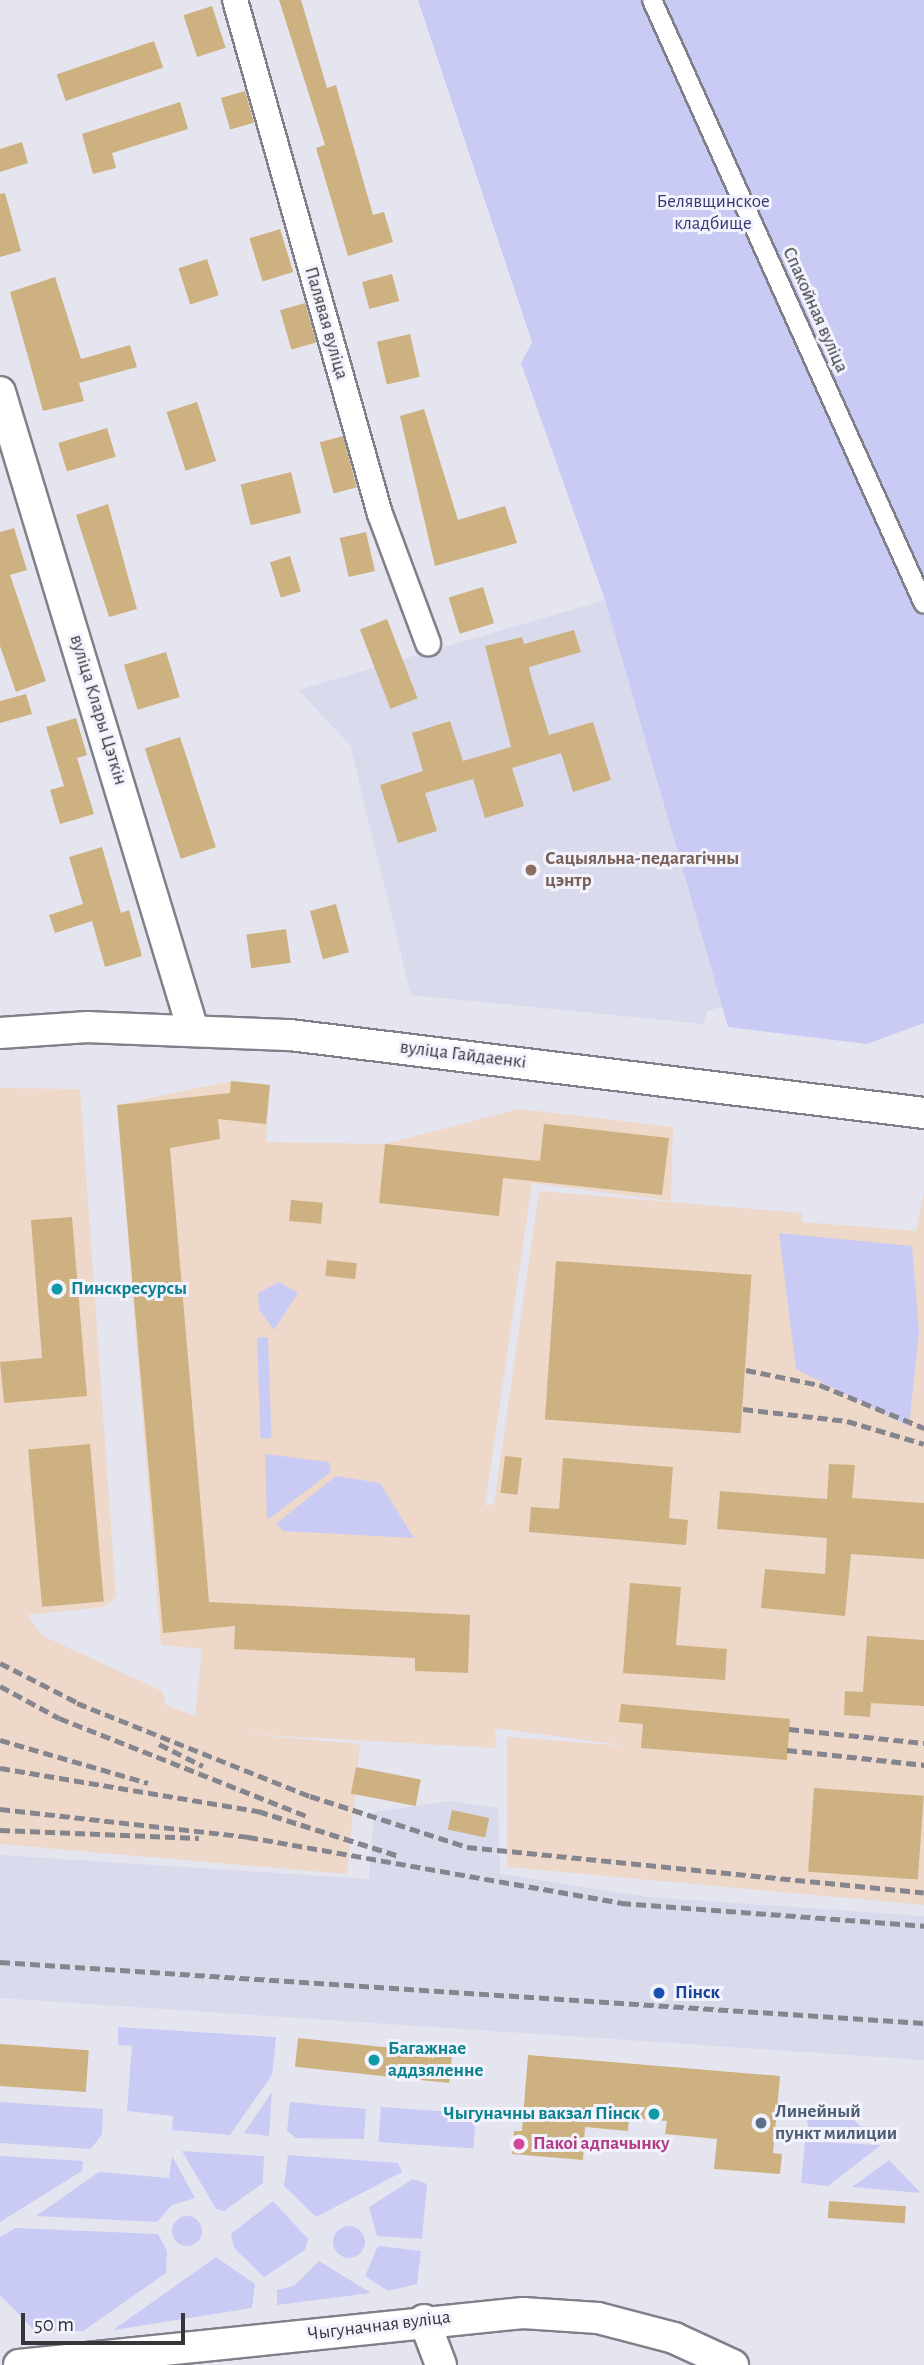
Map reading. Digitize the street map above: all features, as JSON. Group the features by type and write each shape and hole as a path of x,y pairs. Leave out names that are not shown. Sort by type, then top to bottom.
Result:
{"street":[{"name":"Палявая вуліца","path":"235,0 380,514 428,643"},
{"name":"Спакойная вуліца","path":"652,0 923,600"},
{"name":"вуліца Клары Цэткін","path":"0,392 193,1030"},
{"name":"вуліца Гайдаенкі","path":"0,1033 193,1030 326,1038 924,1113"},
{"name":"Чыгуначная вуліца","path":"19,2365 424,2320 523,2313 598,2318 674,2338 733,2365"},
{"path":"424,2320 441,2365"}],"shaded area":[{"name":"Сацыяльна-педагагічны цэнтр","path":"605,600 722,1007 707,1011 704,1024 411,995 350,745 298,690"},
{"path":"231,1081 270,1085 266,1142 385,1144 519,1109 673,1127 671,1201 532,1183 485,1506 494,1503 539,1191 802,1213 802,1222 916,1231 924,1192 924,1905 507,1867 507,1737 630,1746 495,1728 496,1748 245,1734 360,1744 347,1874 0,1844 0,1088 80,1089 116,1597 104,1607 27,1615 43,1636 162,1691 166,1705 195,1716 202,1649 161,1645 117,1105"},
{"path":"450,1801 498,1808 500,1874 648,1897 924,1916 924,2060 0,1998 0,1855 369,1879 374,1812"}],"green space":[{"name":"Белявщинское кладбище","path":"418,0 924,0 924,1023 867,1044 728,1027 605,600 521,363 532,342"},
{"path":"779,1233 912,1246 919,1332 909,1426 796,1369"},
{"path":"279,1282 298,1293 274,1330 259,1310 258,1293"},
{"path":"257,1337 268,1337 272,1438 261,1438"},
{"path":"265,1454 329,1462 331,1472 267,1520"},
{"path":"336,1476 380,1483 414,1538 283,1531 276,1524"},
{"path":"118,2027 276,2037 272,2075 230,2135 172,2130 173,2116 127,2111 132,2046 118,2045"},
{"path":"272,2092 269,2136 244,2133"},
{"path":"0,2102 103,2109 102,2134 91,2149 0,2143"},
{"path":"290,2102 366,2109 364,2139 296,2138 287,2131"},
{"path":"381,2107 476,2114 473,2149 379,2142"},
{"path":"805,2111 852,2117 860,2126 882,2128 880,2136 809,2130"},
{"path":"805,2141 881,2145 828,2186 801,2183"},
{"path":"182,2151 264,2156 263,2183 224,2211 216,2209"},
{"path":"288,2155 398,2163 402,2172 316,2217 284,2186"},
{"path":"0,2156 83,2161 82,2171 0,2222"},
{"path":"172,2156 195,2198 172,2205 157,2222 36,2216 99,2172 169,2178"},
{"path":"889,2160 921,2193 852,2187"},
{"path":"413,2179 427,2184 422,2239 377,2236 369,2207"},
{"path":"273,2201 308,2239 305,2250 264,2277 234,2248 231,2234"},
{"path":"187,2216 198,2220 202,2231 198,2242 187,2246 176,2242 172,2231 176,2220"},
{"path":"349,2226 360,2231 365,2242 360,2253 349,2258 338,2253 333,2242 338,2231"},
{"path":"16,2228 158,2234 167,2251 166,2273 83,2331 35,2331 0,2295 0,2237"},
{"path":"378,2246 421,2251 417,2284 388,2291 365,2276"},
{"path":"216,2257 255,2284 252,2308 113,2330"},
{"path":"319,2261 371,2293 277,2305 277,2290 294,2286"}],"building":[{"path":"279,0 301,0 327,88 336,85 373,215 384,212 393,242 348,256 316,148 325,145"},
{"path":"212,6 226,48 197,57 183,15"},
{"path":"154,41 163,67 66,101 57,75"},
{"path":"245,91 254,123 230,130 221,98"},
{"path":"180,102 188,129 112,153 116,168 93,174 82,134"},
{"path":"22,142 28,163 0,172 0,149"},
{"path":"5,193 21,251 0,257 0,194"},
{"path":"280,229 293,272 263,281 249,238"},
{"path":"207,259 219,295 190,304 178,268"},
{"path":"392,274 399,301 369,309 362,282"},
{"path":"55,277 81,359 130,345 137,367 79,383 84,401 43,411 10,292"},
{"path":"305,303 316,342 291,350 280,310"},
{"path":"410,334 420,377 387,385 377,342"},
{"path":"197,402 216,461 186,471 167,412"},
{"path":"424,409 458,520 505,506 517,543 435,566 400,416"},
{"path":"107,428 116,457 67,472 58,443"},
{"path":"343,436 357,487 334,493 320,442"},
{"path":"291,472 301,513 251,525 241,485"},
{"path":"108,504 137,609 109,617 76,515"},
{"path":"14,528 27,570 10,575 46,681 16,692 0,646 0,532"},
{"path":"366,532 375,571 349,577 340,538"},
{"path":"290,556 301,591 281,598 270,562"},
{"path":"483,587 494,623 460,634 449,598"},
{"path":"387,619 417,698 390,709 360,629"},
{"name":"Сацыяльна-педагагічны цэнтр","path":"574,630 581,652 529,667 530,673 549,735 593,722 611,780 573,792 561,753 512,768 524,806 485,818 473,779 425,793 437,831 398,843 380,785 423,771 412,733 450,721 463,761 511,747 485,646 522,637 524,644"},
{"path":"166,652 180,697 138,710 124,665"},
{"path":"26,694 32,714 0,723 0,701"},
{"path":"76,718 87,755 77,758 94,814 60,824 50,790 64,786 46,727"},
{"path":"180,737 216,847 181,859 145,748"},
{"path":"102,847 121,913 129,910 142,956 105,967 92,921 55,933 49,915 83,904 69,857"},
{"path":"336,904 349,952 323,959 310,911"},
{"path":"286,929 291,963 251,968 246,935"},
{"path":"231,1081 270,1085 266,1124 218,1119 220,1139 170,1148 209,1602 470,1615 468,1673 415,1671 415,1658 234,1649 235,1626 163,1633 117,1105 230,1093"},
{"path":"544,1124 669,1138 662,1195 503,1178 499,1216 379,1203 385,1144 540,1161"},
{"path":"291,1200 323,1203 321,1224 289,1221"},
{"name":"Пинскресурсы","path":"72,1217 87,1396 4,1403 0,1362 42,1358 31,1220"},
{"path":"327,1260 357,1263 355,1279 325,1276"},
{"path":"556,1261 752,1275 740,1433 545,1420"},
{"path":"90,1444 104,1601 42,1607 28,1449"},
{"path":"505,1456 522,1458 517,1495 500,1493"},
{"path":"563,1458 673,1467 669,1518 688,1520 686,1545 529,1532 531,1507 559,1509"},
{"path":"829,1464 855,1465 852,1498 924,1503 924,1559 851,1554 845,1616 761,1608 765,1569 825,1574 827,1538 717,1529 720,1491 827,1499"},
{"path":"630,1583 681,1587 676,1645 727,1649 725,1680 623,1673"},
{"path":"867,1636 924,1640 924,1706 871,1703 870,1717 844,1715 845,1691 863,1692"},
{"path":"621,1704 790,1719 787,1760 641,1748 643,1724 619,1722"},
{"path":"356,1767 421,1780 416,1806 351,1794"},
{"path":"814,1788 924,1796 918,1879 808,1872"},
{"path":"452,1810 489,1818 485,1837 448,1830"},
{"name":"Багажнае аддзяленне","path":"298,2038 452,2054 449,2083 295,2067"},
{"path":"0,2044 89,2050 86,2092 0,2086"},
{"name":"Чыгуначны вакзал Пінск","path":"528,2055 780,2076 773,2153 782,2154 780,2174 714,2169 717,2139 665,2134 667,2121 629,2118 628,2131 585,2127 583,2160 512,2154 514,2131 522,2131"},
{"path":"829,2201 906,2206 905,2223 828,2218"}],"railway":[{"path":"746,1370 820,1385 924,1428"},
{"path":"743,1409 847,1421 924,1444"},
{"path":"0,1663 84,1706"},
{"path":"0,1686 59,1718 307,1816"},
{"path":"77,1703 310,1796 467,1847 924,1893"},
{"path":"789,1729 924,1743"},
{"path":"0,1740 148,1783"},
{"path":"159,1744 203,1766"},
{"path":"787,1750 924,1765"},
{"path":"0,1768 258,1811 399,1856"},
{"path":"0,1809 248,1837 621,1903 924,1926"},
{"path":"0,1830 199,1838"},
{"path":"0,1962 924,2023"}],"place":[{"name":"Сацыяльна-педагагічны цэнтр","path":"531,870"},
{"name":"Пинскресурсы","path":"57,1289"},
{"name":"Пінск","path":"659,1993"},
{"name":"Багажнае аддзяленне","path":"374,2060"},
{"name":"Чыгуначны вакзал Пінск","path":"654,2114"},
{"name":"Линейный пункт милиции","path":"761,2123"},
{"name":"Пакоі адпачынку","path":"519,2144"}]}
